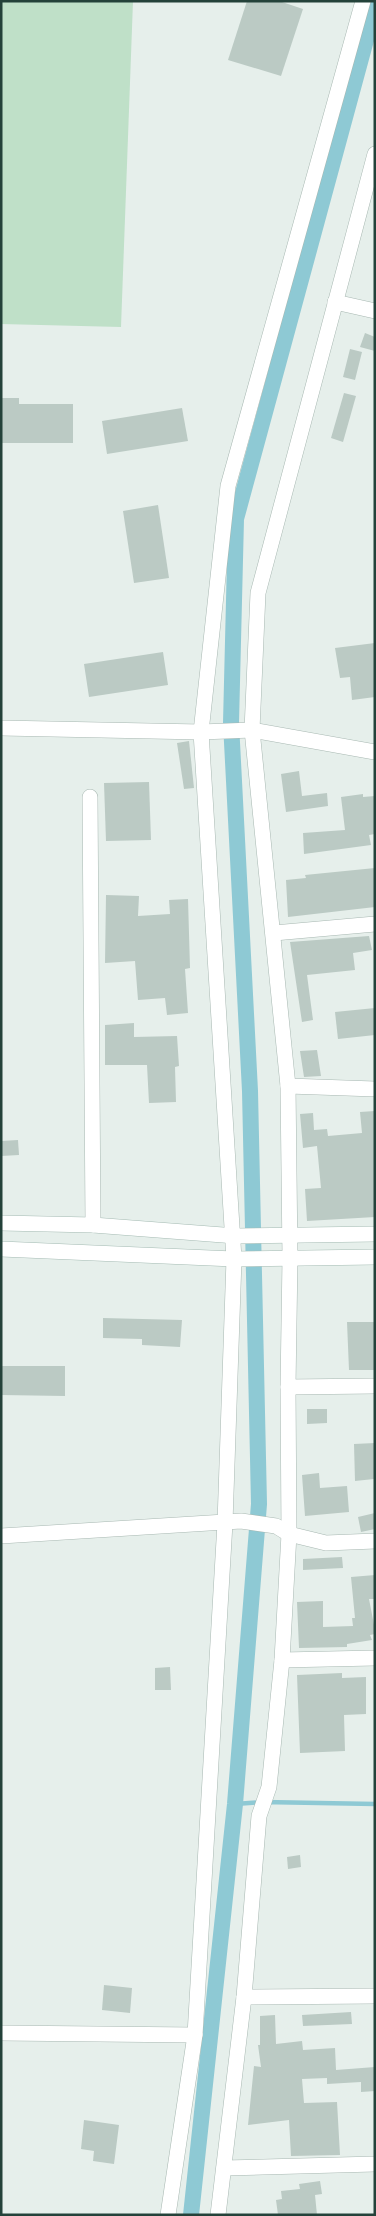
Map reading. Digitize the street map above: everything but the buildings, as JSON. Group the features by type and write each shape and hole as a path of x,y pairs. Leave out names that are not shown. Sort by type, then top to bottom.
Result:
{"street":[{"path":"168,2215 195,2035 225,1523 237,1258 201,732 228,486 364,1"},
{"path":"218,2215 244,1997 259,1816 269,1787 282,1660 282,1530 288,1387 288,1086 274,933 248,731 258,593 375,154"},
{"path":"335,302 375,311"},
{"path":"1,728 201,732 248,731 375,752"},
{"path":"90,797 93,1225"},
{"path":"274,933 375,924"},
{"path":"288,1086 375,1089"},
{"path":"1,1223 93,1225 235,1235 375,1234"},
{"path":"1,1249 237,1258 375,1257"},
{"path":"288,1387 375,1386"},
{"path":"1,1536 241,1522 282,1530 326,1543 375,1541"},
{"path":"282,1660 375,1658"},
{"path":"244,1997 375,1996"},
{"path":"1,2033 195,2035"},
{"path":"224,2168 375,2164"}],"green space":[{"path":"1,1 133,1 121,327 1,324"}],"waterway":[{"path":"191,2215 235,1804 259,1504 250,1091 231,723 236,519 375,7"},
{"path":"235,1804 263,1802 375,1804"}]}
